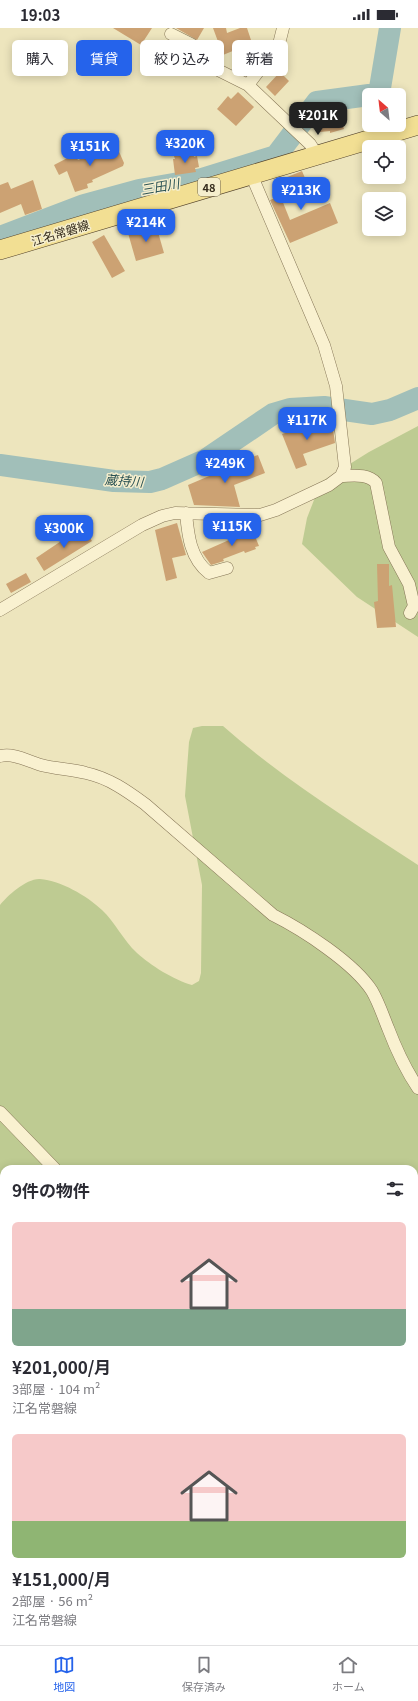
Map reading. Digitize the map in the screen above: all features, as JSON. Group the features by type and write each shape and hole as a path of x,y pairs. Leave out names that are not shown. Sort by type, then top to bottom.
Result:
{"main road":[{"name":"江名常磐線","path":"0,250 418,125"}],"street":[{"path":"248,85 279,44 283,28"},
{"path":"171,34 191,44 206,60 220,71 248,85 310,144 316,155"},
{"path":"0,610 142,525 162,516 186,513 260,515 276,510 329,485 341,476 345,467 336,386 324,345 251,174"},
{"path":"341,476 365,476 372,478 376,483 389,547 409,584 414,606 410,613"},
{"path":"186,513 188,536 197,560 209,573 227,568"},
{"path":"0,756 14,755 50,767 85,772 101,777 124,789 145,804 273,915 291,924 339,959 364,981 372,991 403,1064 418,1088"},
{"path":"0,1112 51,1165"}],"green space":[{"path":"418,426 418,637 357,597 302,544 307,518 321,482 369,452"},
{"path":"202,726 223,726 293,782 418,865 418,1165 0,1165 0,905 7,897 23,884 35,879 48,880 65,886 96,904 111,920 132,948 163,972 192,985 199,981 201,973 202,885 185,796 189,742 193,728"}],"building":[{"path":"113,28 152,28 144,40 140,40 140,44"},
{"path":"176,28 204,28 197,40"},
{"path":"213,28 226,28 227,33 240,28 247,28 251,40 232,40 232,51 224,55 224,40 217,40"},
{"path":"276,76 284,76 289,81 275,96 266,87"},
{"path":"238,92 254,107 236,126 217,109 228,96 231,99"},
{"path":"338,109 344,129 330,133 330,131 320,132 317,114"},
{"path":"114,145 117,147 124,163 123,166 92,180 93,182 87,184 88,188 75,192 67,171 59,175 54,165 75,154 78,160"},
{"path":"193,153 194,157 197,156 199,167 195,168 196,172 175,175 174,156"},
{"path":"302,171 308,185 292,191 294,196 282,200 290,220 330,203 338,223 290,243 270,200 280,196 275,182"},
{"path":"33,180 42,209 25,215 21,204 0,213 0,185 8,182 11,189"},
{"path":"156,225 164,253 136,261 128,233"},
{"path":"104,235 125,271 112,278 92,242"},
{"path":"307,421 311,430 332,422 335,443 303,454 307,465 296,469 282,434 288,432 286,428"},
{"path":"258,455 265,473 234,485 240,507 194,505 188,485 228,468 227,465"},
{"path":"177,523 186,555 172,558 177,578 166,581 155,530"},
{"path":"82,527 92,541 44,571 36,558"},
{"path":"252,529 259,546 255,547 256,549 245,553 244,551 223,559 224,561 211,565 202,552 229,540 227,535"},
{"path":"377,564 389,564 389,586 392,585 396,627 377,628 374,602 378,601"},
{"path":"26,573 31,582 11,593 6,584"}],"waterway":[{"name":"三田川","path":"380,88 390,28"},
{"name":"三田川","path":"0,237 84,205 139,190 202,179 276,156 317,102 362,96"},
{"name":"蔵持川","path":"0,465 114,481 150,482 162,479 205,460 273,414 290,409 324,407 372,414 390,410 418,398"}]}
